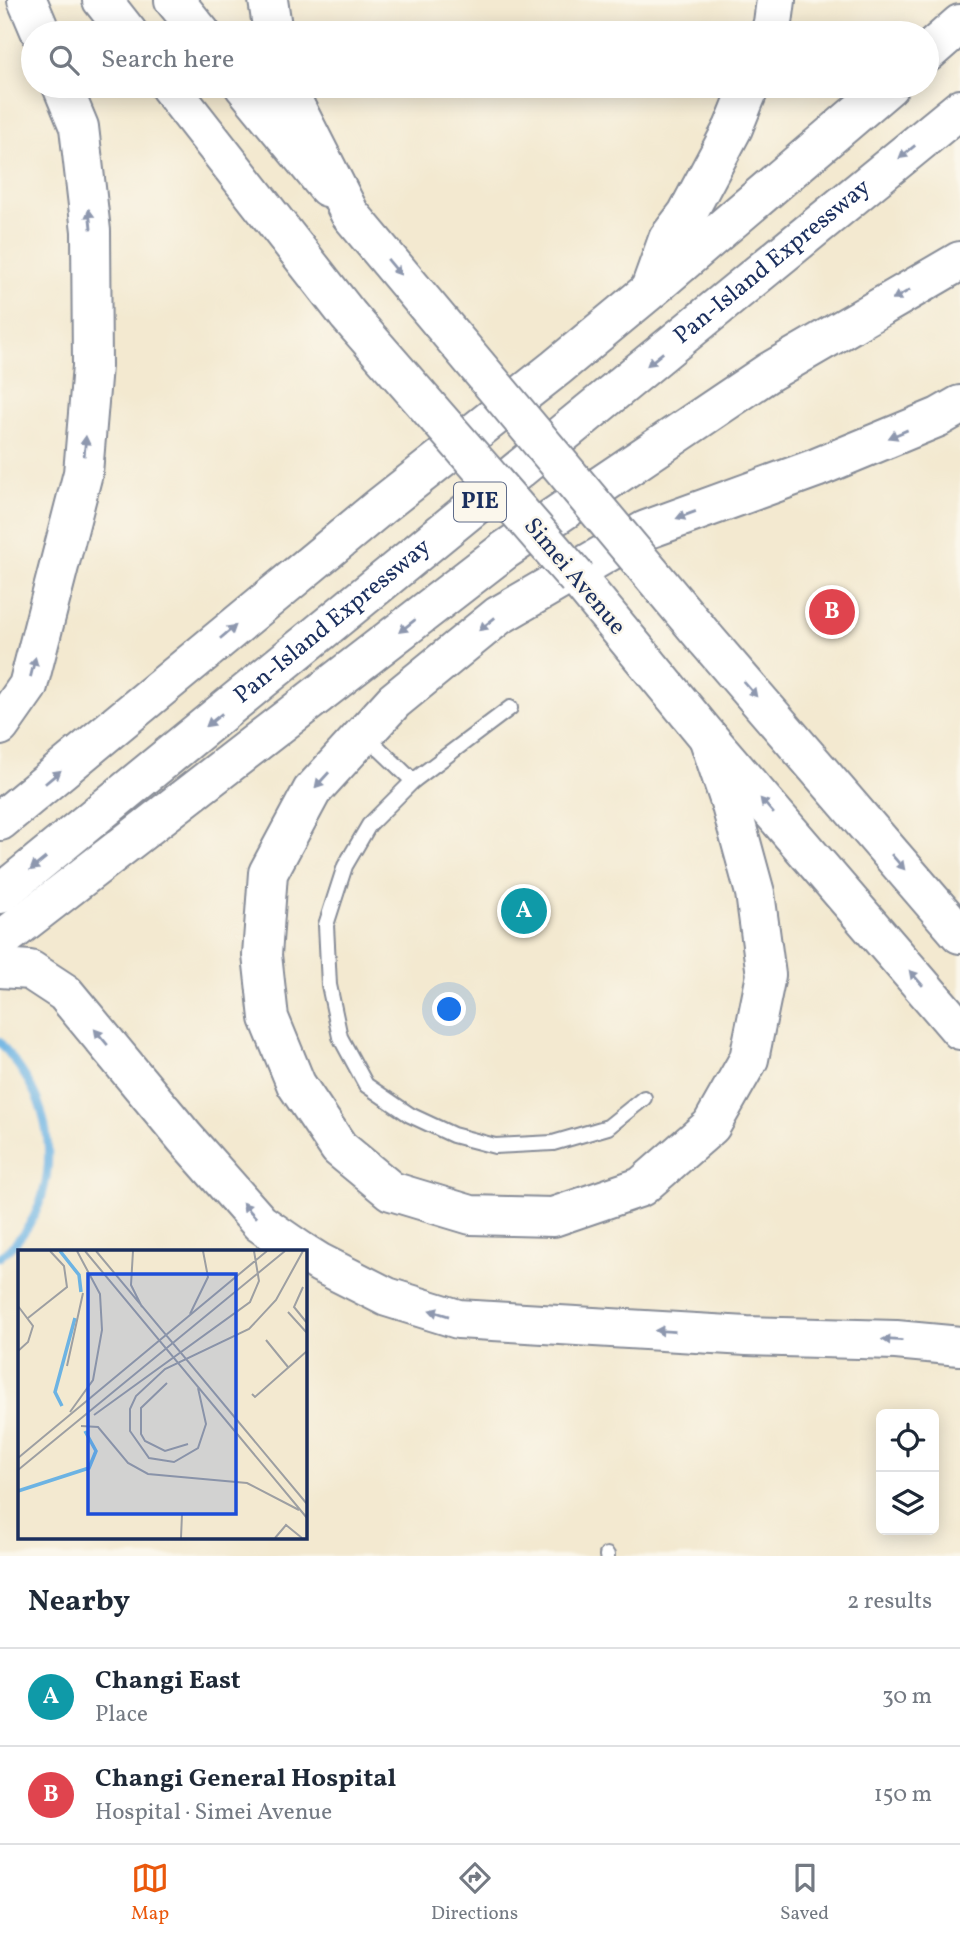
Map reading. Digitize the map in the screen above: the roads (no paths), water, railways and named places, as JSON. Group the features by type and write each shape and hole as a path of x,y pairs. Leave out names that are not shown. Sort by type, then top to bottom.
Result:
{"main road":[{"path":"27,0 36,21"},
{"path":"102,0 119,21"},
{"path":"174,0 191,21"},
{"path":"268,0 271,21"},
{"path":"773,21 776,0"},
{"path":"939,42 960,24"},
{"path":"0,726 28,685 83,473 92,366 91,231 79,127 67,98"},
{"name":"Simei Avenue","path":"178,98 348,315 577,578 708,737 960,1030"},
{"path":"254,98 705,638 960,934"},
{"path":"291,98 350,215"},
{"path":"649,291 668,239 687,214 726,141 745,98"},
{"name":"PIE","path":"0,821 381,506 545,377 875,98"},
{"name":"Pan-Island Expressway","path":"0,894 960,109"},
{"path":"0,941 505,550 769,372 960,261"},
{"path":"708,737 730,802 755,893 766,975 749,1059 711,1126 641,1187 552,1217 471,1215 391,1191 340,1147 296,1084 269,1018 262,955 268,873 312,791 394,701 498,616 646,530 816,468 939,417 960,405"},
{"path":"0,968 30,970 65,993 185,1138 260,1223 300,1250"},
{"path":"306,1254 387,1297 458,1319 747,1336 896,1340 960,1346"}],"lane":[{"path":"510,708 413,781 369,825 345,866 326,925 329,985 340,1037 366,1085 410,1115 453,1135 495,1146 552,1143 608,1127 644,1098"},
{"path":"364,734 413,781"}],"waterway":[{"path":"0,1042 26,1077 38,1101 48,1144 45,1186 39,1206 16,1242 0,1257"}],"place":[{"name":"Changi General Hospital","path":"832,612"},
{"name":"Changi East","path":"524,911"}]}
